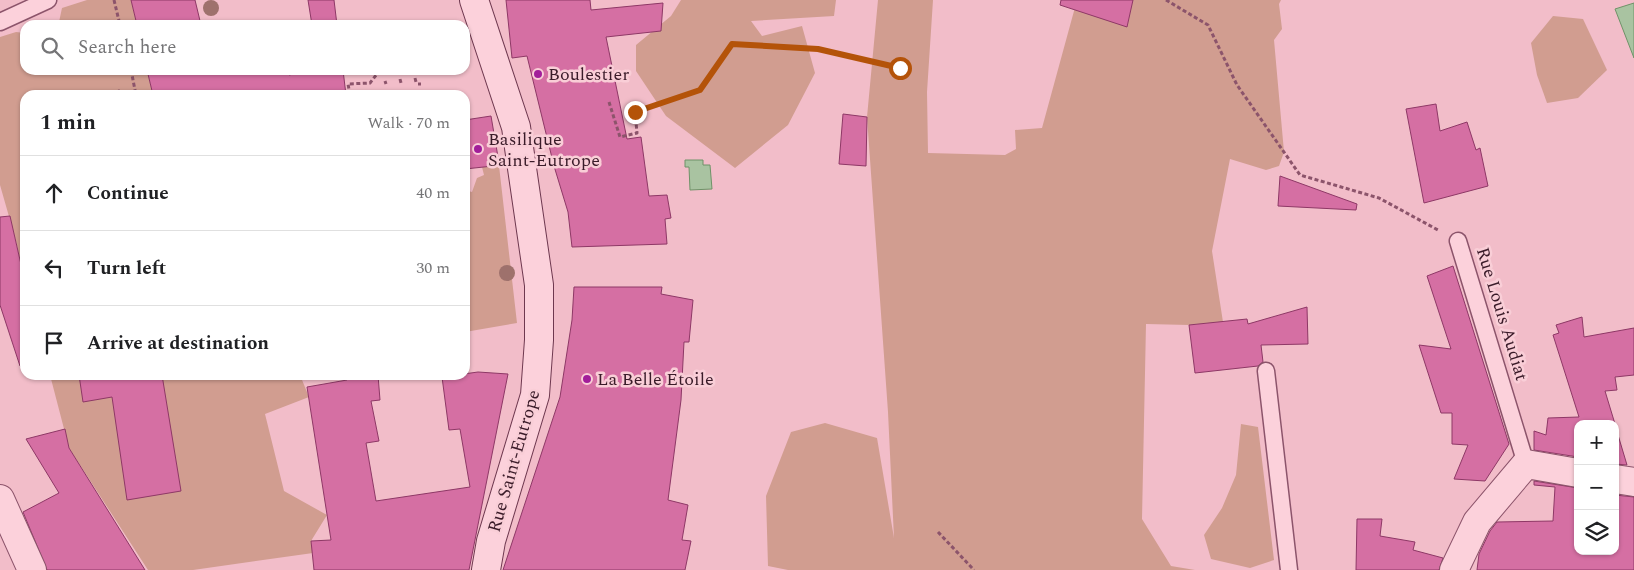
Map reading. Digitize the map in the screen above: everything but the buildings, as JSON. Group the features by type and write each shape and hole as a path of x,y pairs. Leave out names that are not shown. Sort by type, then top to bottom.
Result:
{"street":[{"name":"Rue Saint-Eutrope","path":"474,0 516,127 539,285 539,340 535,395 491,541 486,570"},
{"path":"1454,570 1477,522 1526,464 1574,472"},
{"path":"1619,480 1634,482"},
{"path":"0,499 32,570"}],"lane":[{"path":"0,22 48,0"},
{"name":"Rue Louis Audiat","path":"1458,241 1526,464"},
{"path":"1266,372 1288,570"}],"path":[{"path":"114,0 119,20"},
{"name":"Rue Louis Audiat","path":"1166,0 1208,25 1237,85 1300,175 1379,198 1458,241"},
{"path":"609,102 620,137 637,132 635,112 700,90 732,44 818,49 900,68"},
{"path":"132,75 135,90"},
{"path":"349,90 348,84 356,86 370,84 376,75"},
{"path":"938,532 974,570"}],"shaded area":[{"path":"87,0 131,0 136,20 59,20 62,8"},
{"path":"681,0 836,0 834,16 751,21 762,36 802,26 815,73 788,125 735,168 666,116 636,71 636,45 671,16"},
{"path":"878,0 933,0 927,92 928,153 1005,155 1016,149 1015,130 1042,128 1077,0 1281,0 1279,4 1282,29 1274,40 1284,152 1279,166 1266,170 1230,159 1212,251 1223,322 1189,325 1146,324 1142,519 1171,566 1195,570 788,570 768,566 766,496 791,432 825,423 877,438 894,538 888,412 867,117"},
{"path":"1634,3 1634,58 1615,9"},
{"path":"1553,16 1583,19 1607,70 1578,98 1547,103 1537,75 1531,43"},
{"path":"20,32 20,75 148,75 152,90 20,90 20,259 0,185 0,37"},
{"path":"498,157 517,323 470,331 470,191 472,192 477,178 484,175 482,167 493,166 491,158"},
{"path":"685,160 703,160 703,165 710,165 712,189 690,190 689,167 685,167"},
{"path":"51,380 302,380 309,397 265,414 284,491 327,515 311,541 313,553 193,570 148,570 69,448"},
{"path":"1241,424 1258,427 1274,560 1250,568 1211,559 1204,535 1222,508 1236,475"}],"place":[{"name":"Boulestier","path":"538,74"},
{"name":"Basilique Saint-Eutrope","path":"478,149"},
{"name":"La Belle Étoile","path":"587,379"}],"route":[{"path":"635,112 700,90 732,44 818,49 900,68"}]}
